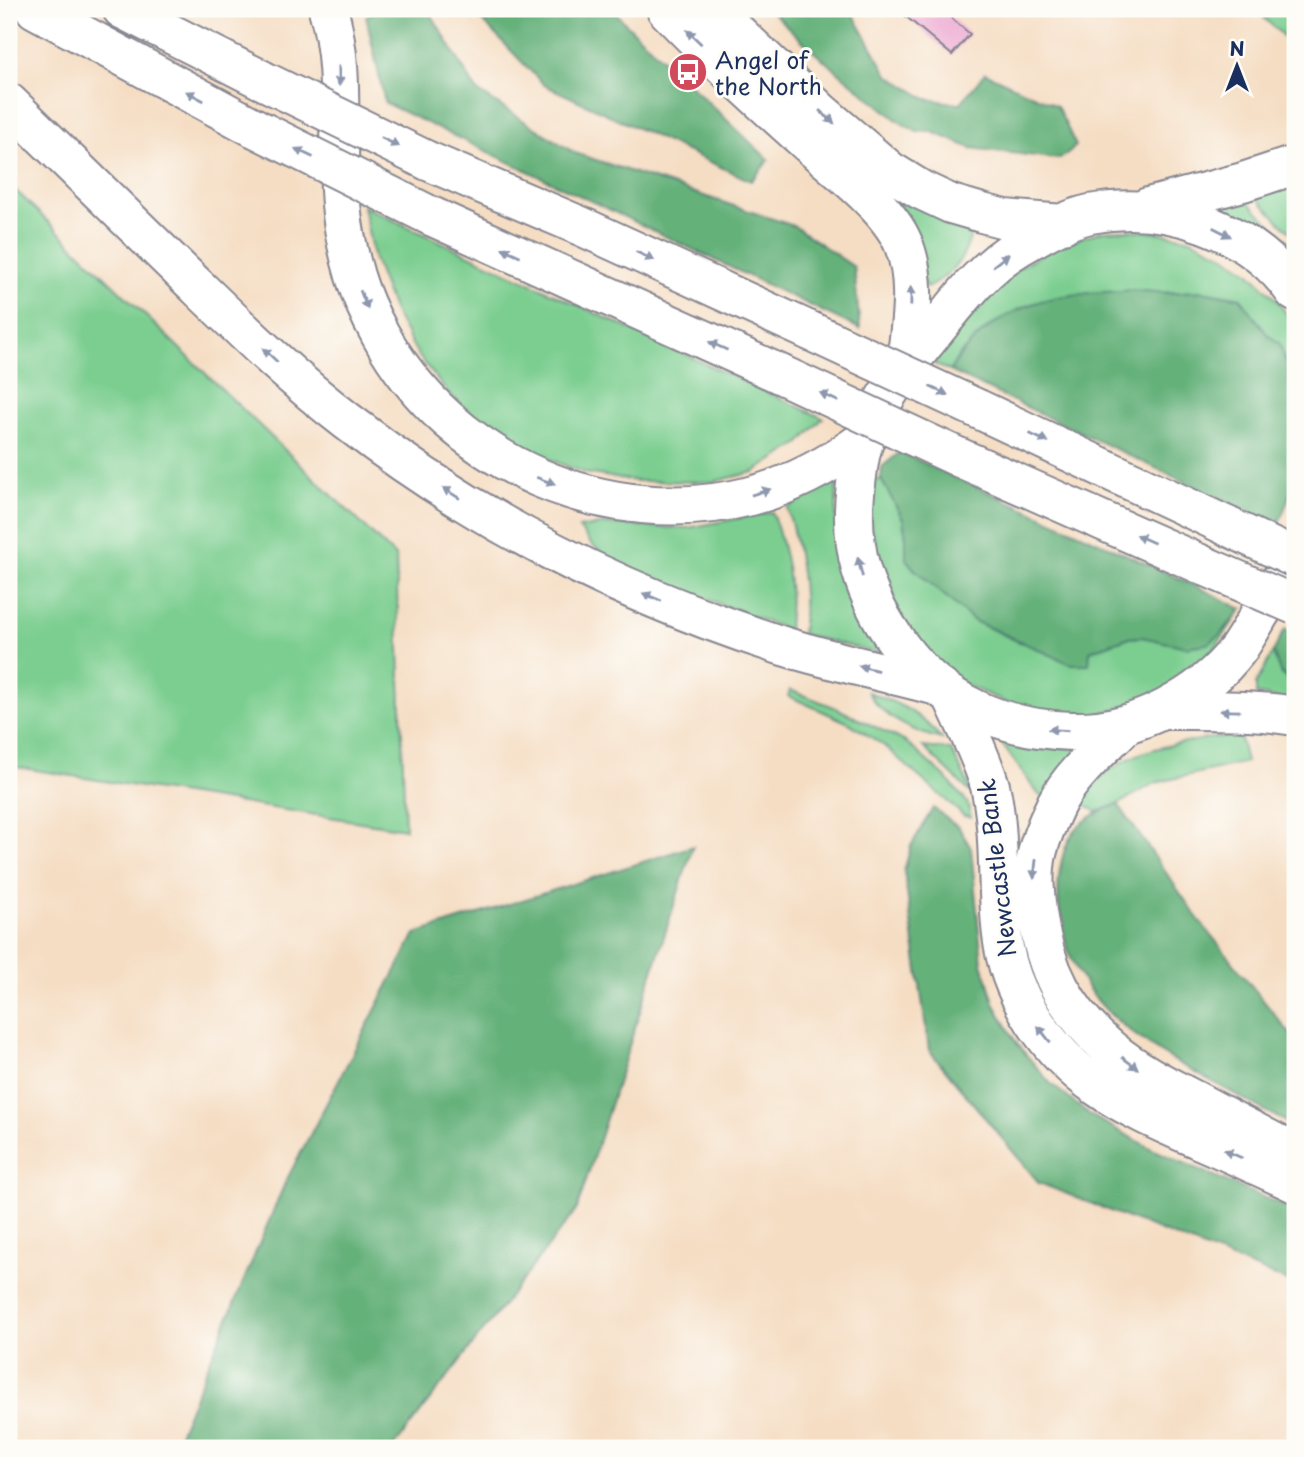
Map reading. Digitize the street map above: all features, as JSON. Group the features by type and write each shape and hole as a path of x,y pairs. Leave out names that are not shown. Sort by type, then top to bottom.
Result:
{"main road":[{"path":"36,9 255,128 431,216 958,457 1295,605"},
{"path":"9,103 287,371 347,421 411,468 558,555 636,591 730,628 943,692 1001,719 1048,730 1076,731 1126,724 1164,710 1191,693 1216,673 1238,649 1295,556 583,227 428,161 122,9"},
{"path":"328,9 339,60 341,202 346,241 356,279 371,316 397,362 440,413 470,439 503,461 539,479 576,492 660,505 723,500 773,489 821,468 864,440"},
{"path":"666,9 866,195 896,229 908,256 911,275 912,296 906,365"},
{"path":"712,9 822,113 890,171 921,190 951,204 1004,219 1063,224"},
{"path":"943,692 909,659 873,604 857,557 853,524 858,466 864,440 884,399 906,365 976,279 1017,247 1088,215 1132,211 1243,182 1295,165"},
{"path":"1132,211 1175,215 1217,228 1254,250 1286,279 1295,292"},
{"name":"Newcastle Bank","path":"943,692 975,746 990,788 996,830 1002,937 1008,968 1021,999 1037,1025 1076,1070 1098,1088 1129,1107 1295,1183"},
{"path":"1164,710 1260,711 1295,716"},
{"name":"Newcastle Bank","path":"1126,724 1070,784 1056,804 1042,838 1034,884 1044,953 1069,1004 1111,1050 1146,1075 1295,1153"}],"green space":[{"path":"383,9 428,9 477,91 575,153 794,226 854,267 860,329 385,103 366,16"},
{"path":"471,9 613,9 769,160 751,181 544,85"},
{"path":"769,9 850,9 888,75 927,99 960,104 985,73 1057,106 1076,146 1060,159 971,148 930,131 917,132 898,121 814,52"},
{"path":"1277,9 1295,9 1295,47 1264,18"},
{"path":"842,152 972,230 962,257 944,277 927,288"},
{"path":"1295,175 1295,234 1255,196"},
{"path":"9,184 396,557 405,829 9,766"},
{"path":"1246,200 1288,241 1295,244 1294,261 1203,208"},
{"path":"363,206 823,418 800,443 754,472 712,482 636,481 585,473 532,453 481,422 447,392 418,355 395,314 374,260"},
{"path":"1127,230 1191,239 1222,254 1249,272 1276,299 1295,326 1295,400 1291,396 1280,344 1268,335 1241,298 1202,291 1060,297 1028,305 987,328 958,356 950,371 934,364 950,338 1003,277 1056,246 1102,231"},
{"path":"1134,290 1168,293 1201,291 1240,298 1268,335 1280,344 1291,395 1295,400 1295,481 1278,526 950,371 959,357 982,333 1026,306 1067,295"},
{"path":"900,452 1242,609 1221,634 1207,644 1186,647 1142,637 1127,638 1090,651 1089,664 1071,664 974,621 906,559 903,519 881,479 882,467"},
{"path":"881,479 903,519 906,559 914,569 974,621 1019,642 1090,651 1127,638 1142,637 1242,609 1203,665 1151,699 1093,715 1026,711 947,677 889,604 869,524 874,481"},
{"path":"834,480 837,482 837,539 844,582 855,611 880,654 802,634 801,570 787,508"},
{"path":"772,512 788,570 788,630 621,566 592,545 579,528 607,524 688,528"},
{"path":"1285,629 1295,633 1295,686 1280,672 1273,652"},
{"path":"1273,652 1280,672 1295,686 1295,703 1256,694 1256,684"},
{"path":"790,690 834,707 906,742 945,777 967,802 971,817 964,816 883,745 849,723 788,696"},
{"path":"868,692 908,710 942,739 900,723 881,709"},
{"path":"996,736 1085,749 1045,798 1039,795"},
{"path":"1240,737 1246,762 1155,783 1118,804 1097,812 1081,802 1108,771 1124,761 1141,753 1179,743"},
{"path":"923,747 951,750 971,789 970,792"},
{"path":"1118,804 1199,920 1295,1040 1295,1127 1181,1065 1136,1036 1098,1001 1079,973 1066,943 1059,910 1061,862 1075,830 1083,822"},
{"path":"933,808 959,828 971,848 982,963 995,1005 1017,1044 1050,1083 1090,1115 1152,1149 1295,1211 1295,1284 1039,1183 929,1050 904,871 911,846"},
{"path":"693,846 577,1209 393,1448 173,1448 285,1183 415,934"}],"building":[{"path":"897,9 941,9 970,34 952,55"}],"place":[{"name":"Angel of the North","path":"688,72"}]}
